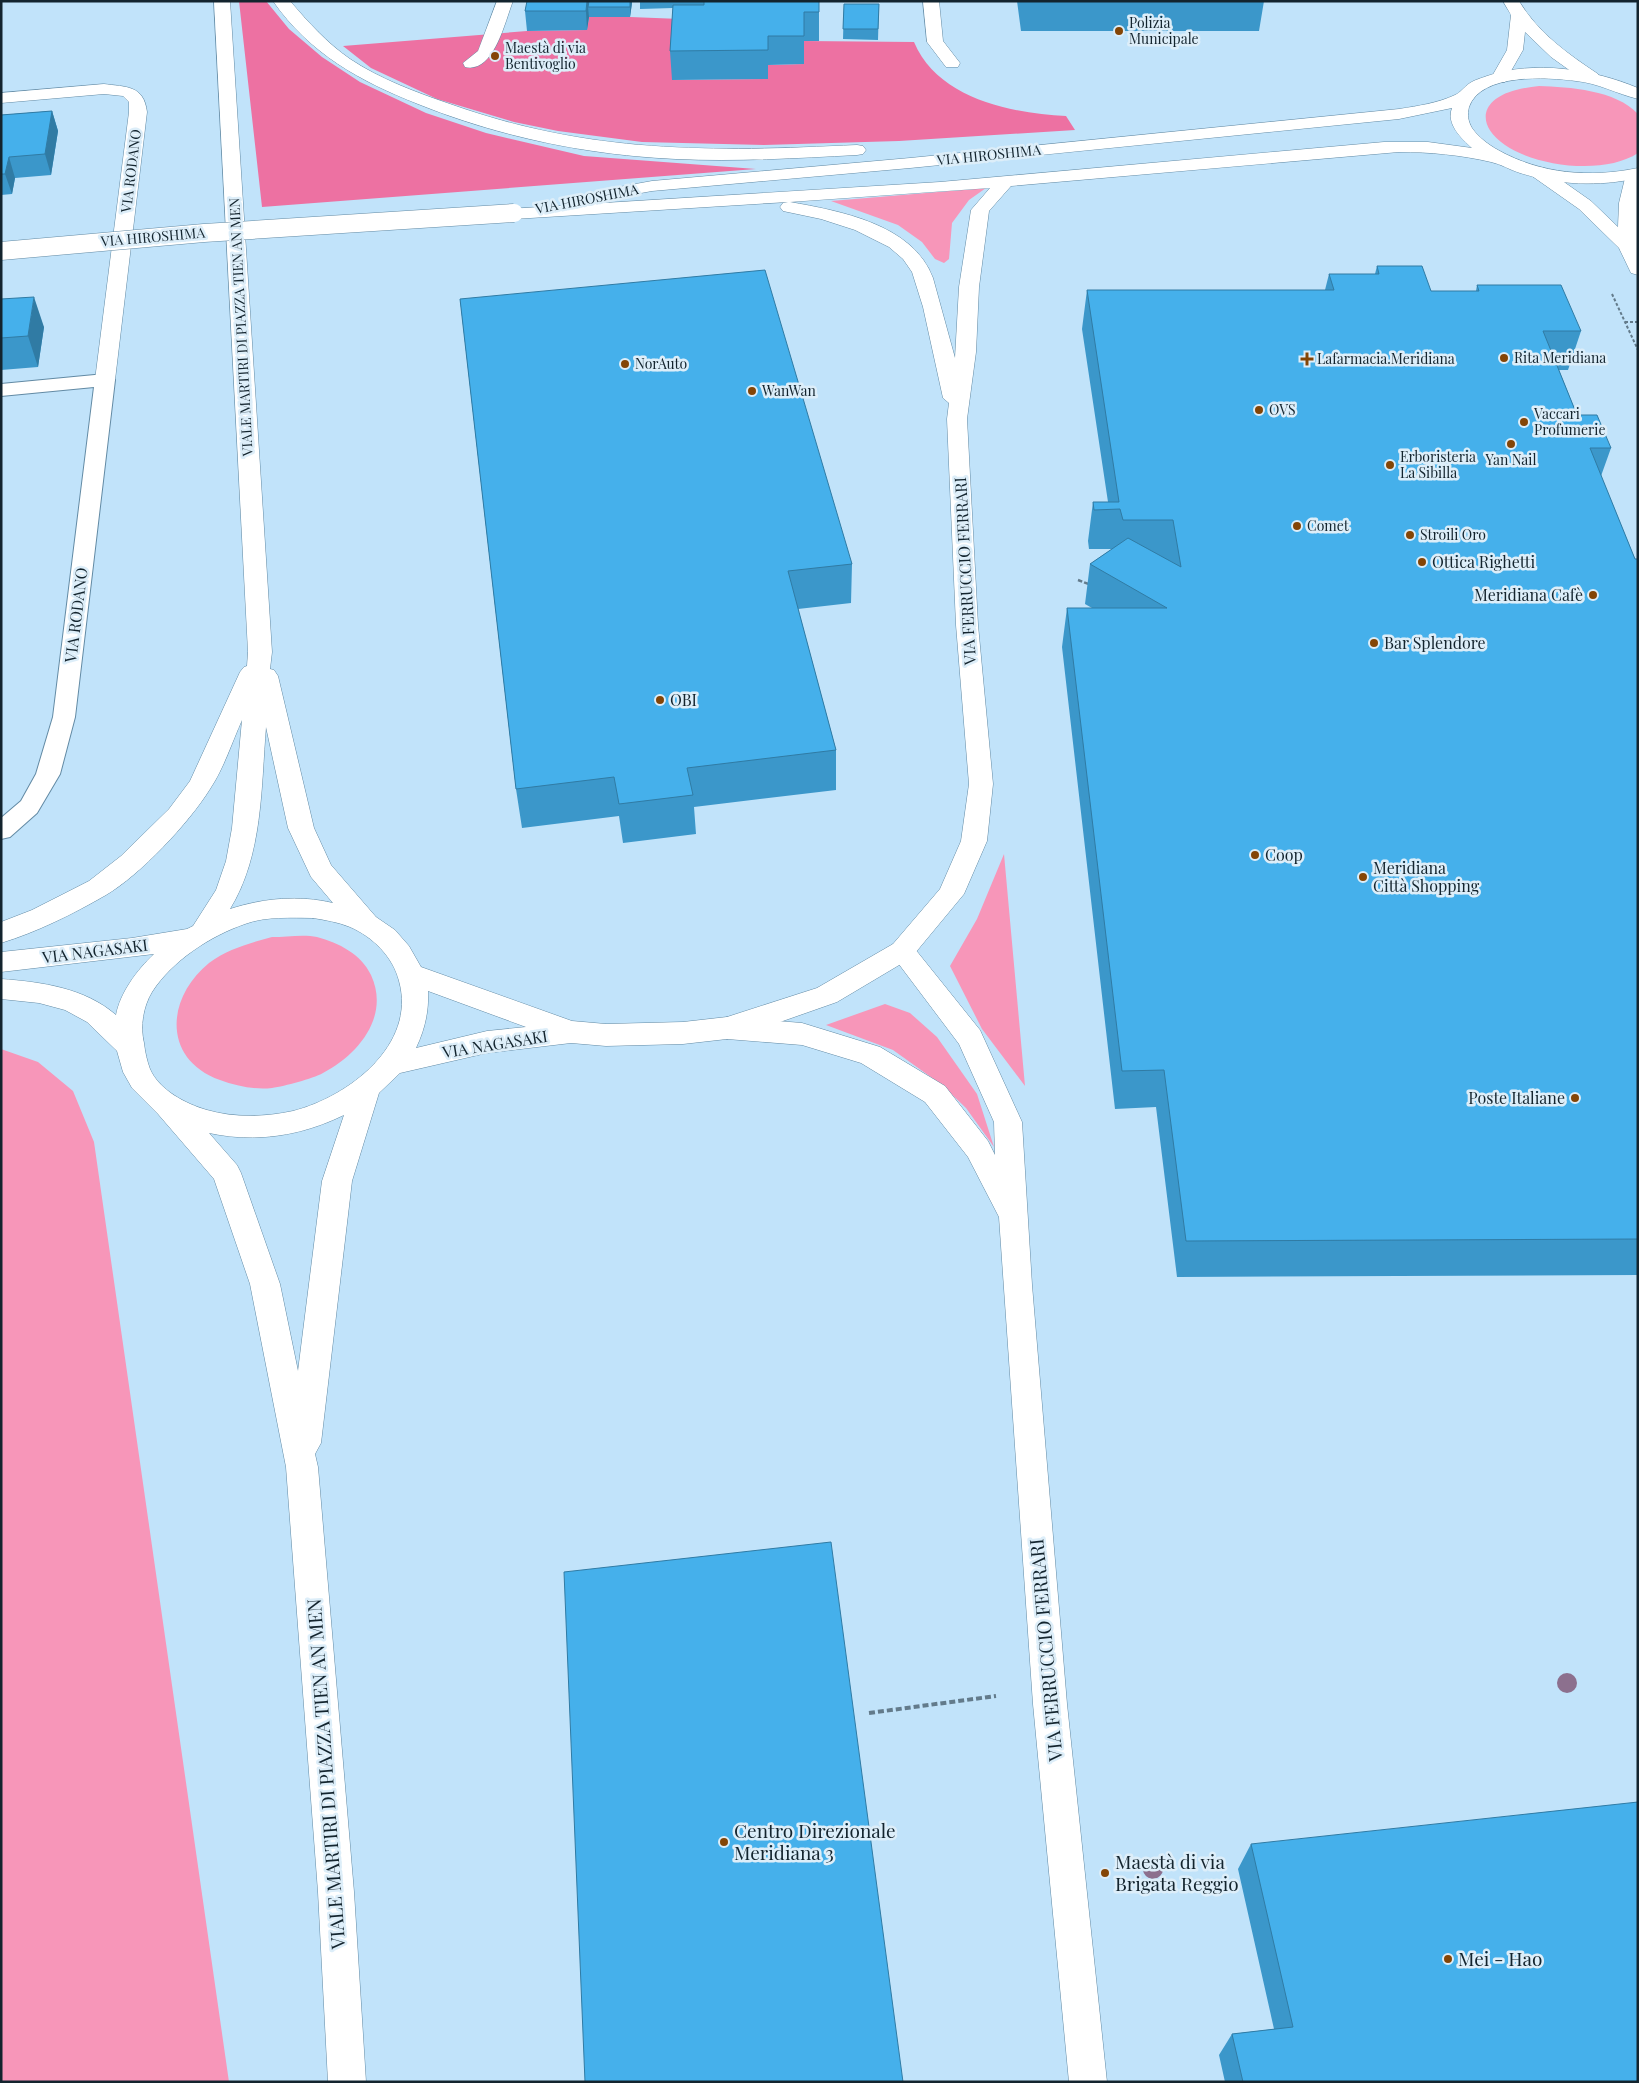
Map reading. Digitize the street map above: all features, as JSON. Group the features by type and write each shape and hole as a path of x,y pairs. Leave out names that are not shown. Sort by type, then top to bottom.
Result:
{"main road":[{"name":"VIALE MARTIRI DI PIAZZA TIEN AN MEN","path":"197,934 228,891 239,861 244,836 260,652 222,1"},
{"path":"281,1 326,48 352,68 400,91 452,111 514,131 597,146 676,154 761,154 1146,139"},
{"path":"471,62 485,53 505,1"},
{"path":"931,1 935,42 952,63"},
{"path":"1514,9 1552,51 1592,78"},
{"path":"1499,78 1515,50 1514,9"},
{"name":"VIA HIROSHIMA","path":"1499,158 1476,144 1462,128 1458,113 1464,98 1472,90 1499,78 1527,74 1559,74 1592,78 1635,91"},
{"name":"VIA RODANO","path":"1,98 104,89 128,92 137,100 138,112 105,380"},
{"name":"VIA HIROSHIMA","path":"514,213 652,186 910,163 1399,114 1433,108 1464,98"},
{"name":"VIA HIROSHIMA","path":"1,251 204,233 748,200 1415,145 1448,148 1499,158 1538,172 1589,178 1636,173"},
{"path":"1538,172 1586,205 1627,246 1638,269"},
{"path":"1627,246 1628,204 1636,173"},
{"name":"VIA FERRUCCIO FERRARI","path":"727,1028 827,995 902,950 951,894 974,841 981,784 966,625 957,419 966,352 969,287 980,210 1007,180"},
{"name":"VIA HIROSHIMA","path":"748,200 808,210 850,221 895,243 910,256 920,270 937,318 957,419"},
{"name":"VIALE MARTIRI DI PIAZZA TIEN AN MEN","path":"169,1107 204,1122 245,1128 288,1123 330,1110 367,1087 391,1064 405,1042 414,1018 416,995 412,974 395,945 367,924 320,870 301,828 260,652"},
{"path":"1,933 41,917 98,888 130,864 178,815 201,784 260,652"},
{"name":"VIALE MARTIRI DI PIAZZA TIEN AN MEN","path":"347,2082 336,1892 302,1467 265,1284 227,1173 169,1107 140,1079 128,1044 128,1021 136,998 148,976 166,956 197,934 239,916 276,909 313,908 347,916 367,924"},
{"name":"VIA NAGASAKI","path":"1,962 132,948 197,934"},
{"name":"VIA FERRUCCIO FERRARI","path":"902,950 970,1038 1008,1122 1013,1218 1054,1751 1088,2082"},
{"name":"VIA NAGASAKI","path":"412,974 571,1032"},
{"path":"1,989 49,994 76,1002 98,1016 128,1044"},
{"name":"VIA FERRUCCIO FERRARI","path":"727,1028 802,1034 870,1055 935,1094 978,1149 1013,1218"},
{"name":"VIA NAGASAKI","path":"391,1064 488,1042 571,1032 606,1035 683,1033 727,1028"},
{"name":"VIALE MARTIRI DI PIAZZA TIEN AN MEN","path":"302,1467 337,1181 367,1087"}],"lane":[{"path":"1,390 105,380"},
{"name":"VIA RODANO","path":"1,831 29,807 48,774 64,717 105,380"}],"path":[{"path":"1625,322 1638,322"},
{"path":"1078,580 1095,587"},
{"path":"869,1713 996,1696"}],"shaded area":[{"path":"239,1 266,1 289,29 322,57 360,82 426,113 486,133 584,156 756,169 262,207"},
{"path":"589,17 706,20 672,80 768,79 768,65 804,64 804,41 914,42 925,61 940,77 958,90 1000,106 1022,111 1066,116 1075,130 899,141 764,145 642,142 558,131 514,122 437,99 371,68 343,46 527,31 587,30"},
{"path":"1539,86 1592,91 1629,106 1638,114 1638,153 1624,160 1608,164 1590,166 1571,165 1535,159 1505,145 1489,129 1486,113 1489,106 1495,99 1504,94 1519,89"},
{"path":"986,188 969,200 952,223 949,259 944,263 935,259 922,242 898,225 831,201"},
{"path":"1004,854 1025,1086 982,1029 950,966 977,919"},
{"path":"272,937 317,937 341,946 355,955 367,968 376,990 377,1005 374,1019 368,1032 359,1044 336,1065 323,1073 312,1078 272,1088 239,1086 220,1080 201,1070 188,1058 180,1043 177,1027 178,1010 184,993 195,977 209,963 231,950"},
{"path":"885,1004 910,1013 937,1037 977,1094 994,1147 966,1108 942,1085 893,1050 826,1025"},
{"path":"1,1049 38,1062 73,1091 94,1142 229,2082 1,2082"}],"building":[{"path":"527,1 587,1 586,11 525,11"},
{"path":"589,1 630,1 630,7 588,7"},
{"path":"704,1 819,1 819,12 804,12 804,36 768,36 768,50 670,51 673,5 704,5"},
{"path":"844,4 879,4 878,29 843,29"},
{"path":"52,111 45,154 9,157 5,174 1,174 1,115"},
{"name":"Meridiana Città Shopping","path":"1377,266 1422,266 1431,291 1479,291 1477,285 1561,285 1581,331 1543,331 1577,415 1597,415 1611,448 1590,448 1635,559 1638,559 1638,1239 1186,1241 1164,1070 1122,1071 1067,608 1167,608 1090,564 1128,538 1181,567 1173,520 1123,520 1120,509 1094,510 1093,502 1119,502 1087,290 1334,290 1329,274 1379,274"},
{"name":"OBI","path":"765,270 852,564 788,571 836,750 687,768 693,795 619,804 614,777 516,789 460,299"},
{"path":"34,297 28,336 1,338 1,299"},
{"name":"Centro Direzionale Meridiana 3","path":"831,1542 903,2082 585,2082 564,1572"},
{"name":"Mei - Hao","path":"1638,1802 1638,2082 1243,2082 1232,2034 1293,2027 1251,1844"}],"place":[{"name":"Polizia Municipale","path":"1119,31"},
{"name":"Maestà di via Bentivoglio","path":"495,56"},
{"name":"Rita Meridiana","path":"1504,358"},
{"name":"Lafarmacia.Meridiana","path":"1307,359"},
{"name":"NorAuto","path":"625,364"},
{"name":"WanWan","path":"752,391"},
{"name":"OVS","path":"1259,410"},
{"name":"Vaccari Profumerie","path":"1524,422"},
{"name":"Yan Nail","path":"1511,444"},
{"name":"Erboristeria La Sibilla","path":"1390,465"},
{"name":"Comet","path":"1297,526"},
{"name":"Stroili Oro","path":"1410,535"},
{"name":"Ottica Righetti","path":"1422,562"},
{"name":"Meridiana Cafè","path":"1593,595"},
{"name":"Bar Splendore","path":"1374,643"},
{"name":"OBI","path":"660,700"},
{"name":"Coop","path":"1255,855"},
{"name":"Meridiana Città Shopping","path":"1363,877"},
{"name":"Poste Italiane","path":"1575,1098"},
{"name":"Centro Direzionale Meridiana 3","path":"724,1842"},
{"name":"Maestà di via Brigata Reggio","path":"1105,1873"},
{"name":"Mei - Hao","path":"1448,1959"}]}
